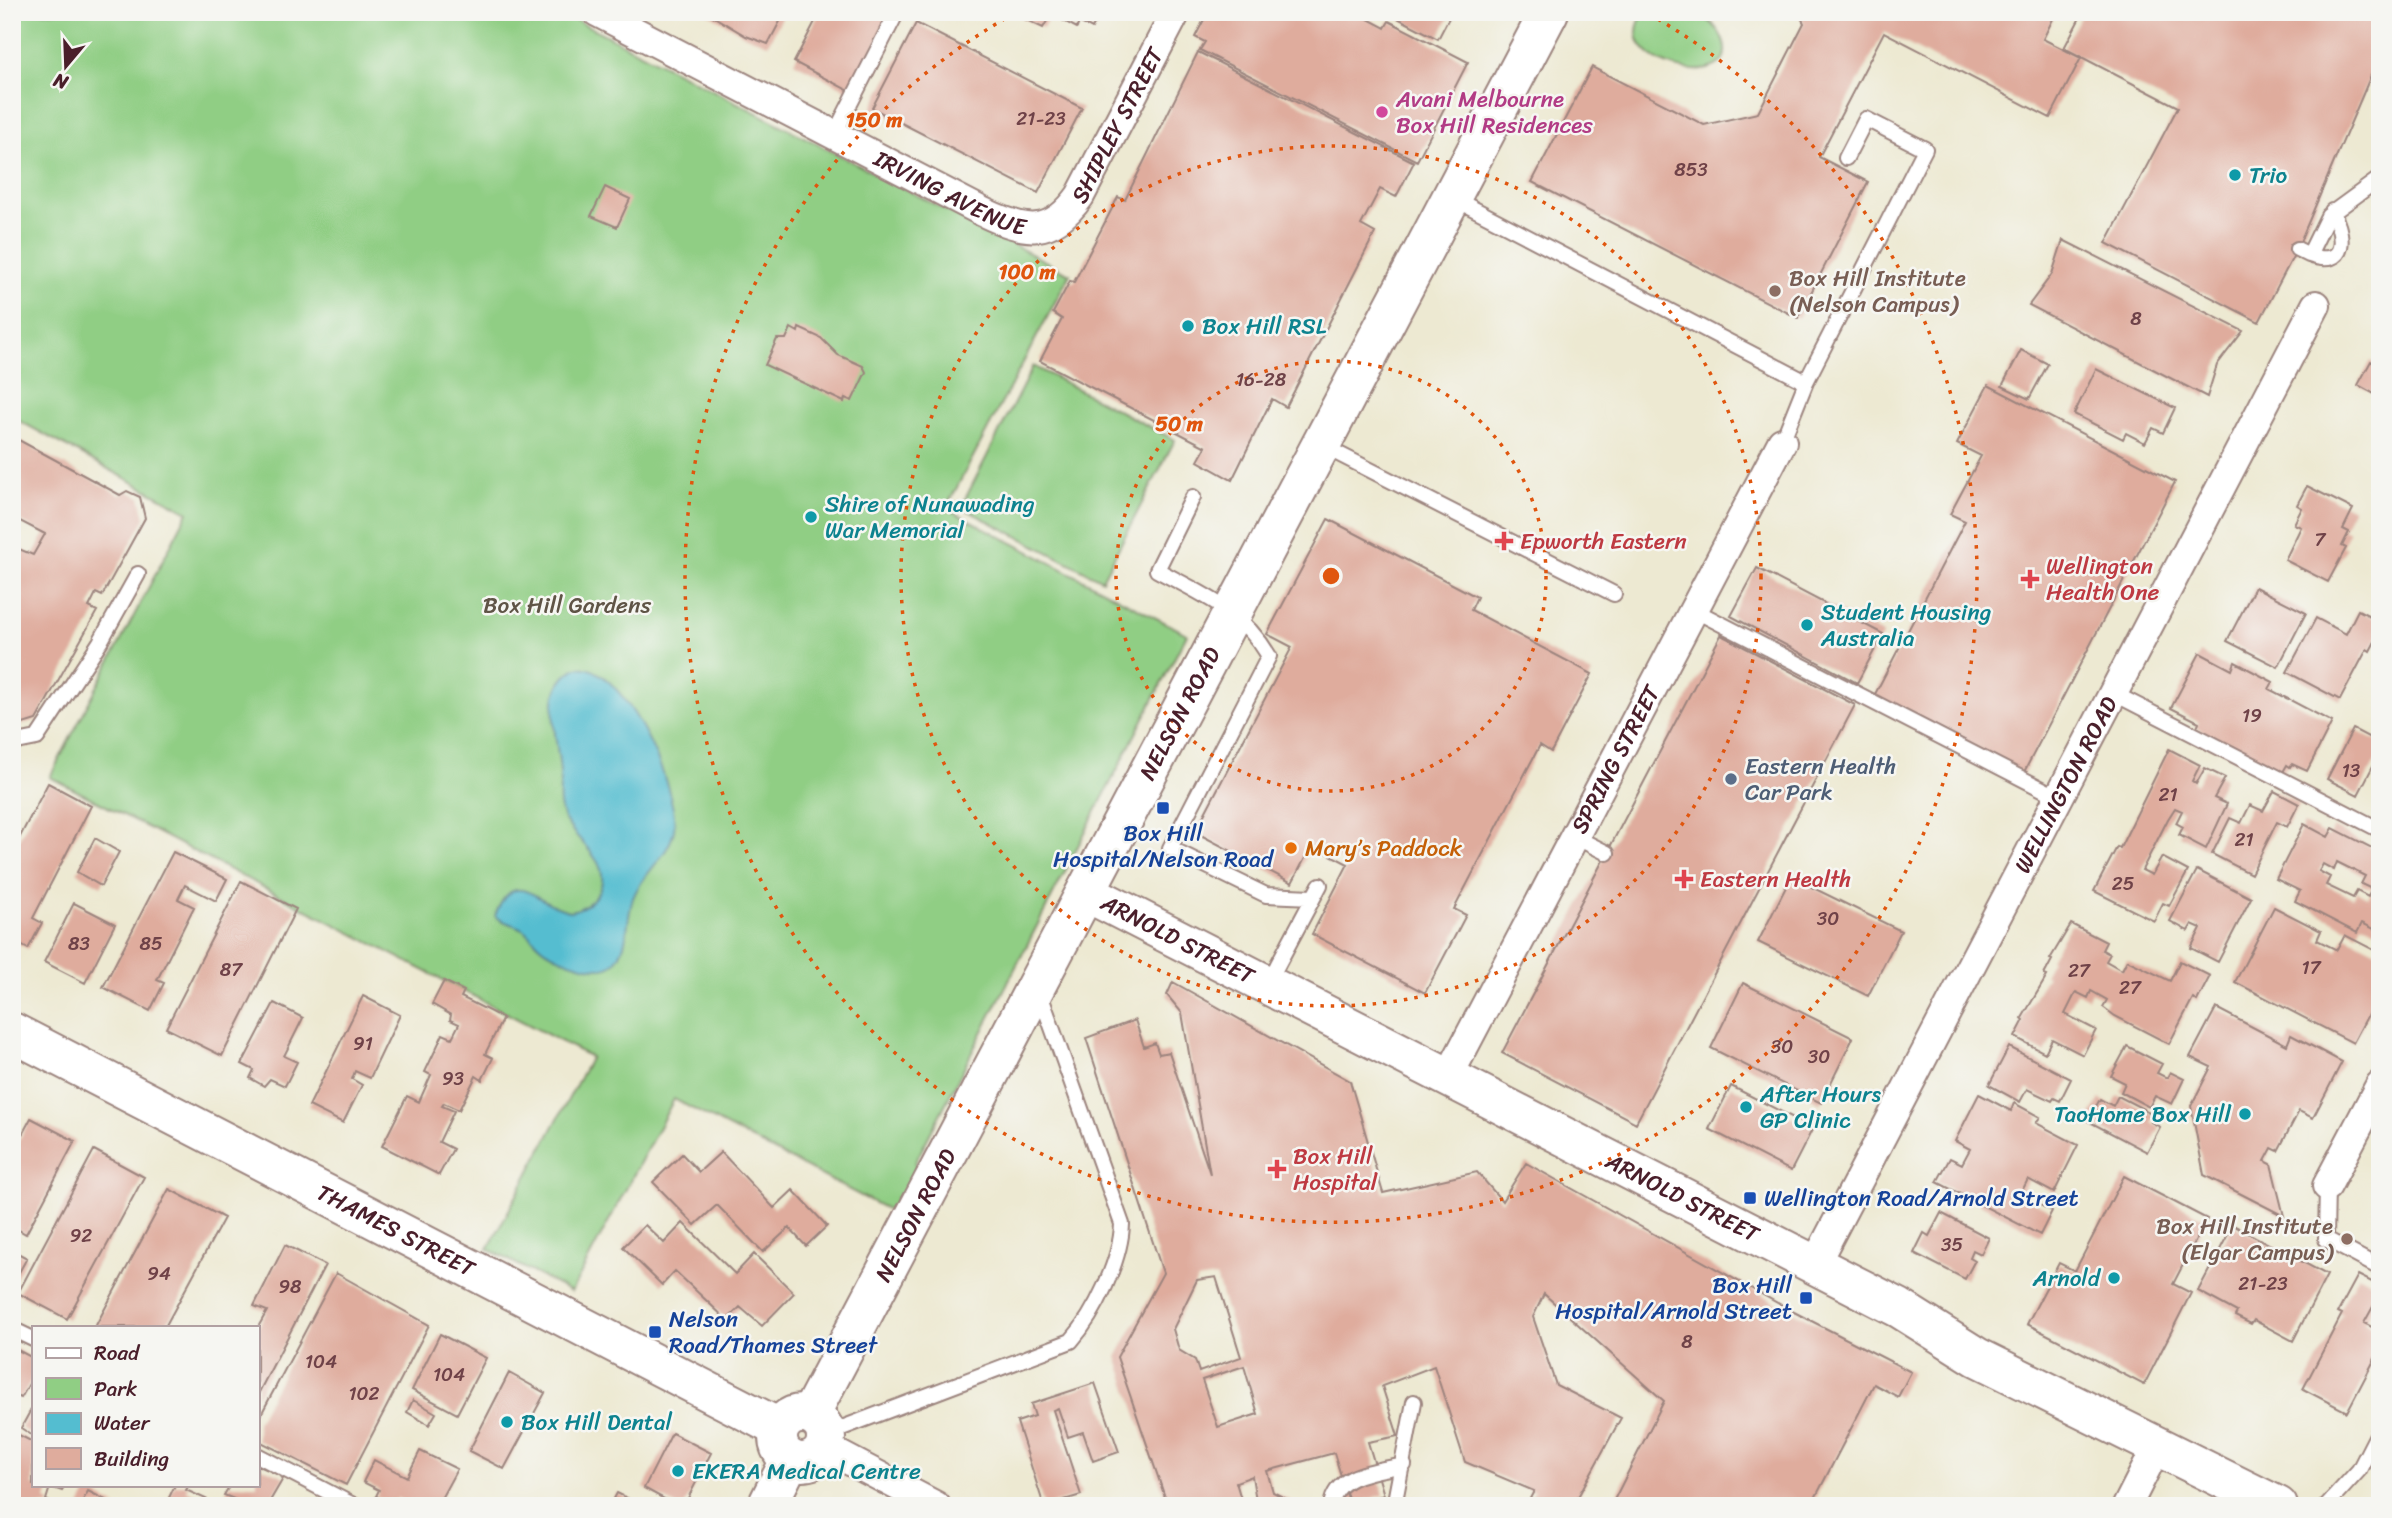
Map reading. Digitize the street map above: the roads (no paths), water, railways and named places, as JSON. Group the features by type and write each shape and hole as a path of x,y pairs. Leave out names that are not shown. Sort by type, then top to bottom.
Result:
{"main road":[{"name":"NELSON ROAD","path":"766,1506 806,1437 1086,892 1549,12"},
{"name":"ARNOLD STREET","path":"1086,892 1815,1264 1899,1308 1977,1357 2278,1506"},
{"name":"THAMES STREET","path":"12,1032 806,1437"}],"street":[{"name":"IRVING AVENUE","path":"597,12 1006,222 1021,227 1045,227"},
{"name":"SHIPLEY STREET","path":"1045,227 1070,210 1080,196 1175,12"},
{"name":"WELLINGTON ROAD","path":"1815,1264 2316,305"},
{"name":"SPRING STREET","path":"1448,1077 1782,442"},
{"path":"2327,1186 2380,1085"},
{"name":"THAMES STREET","path":"806,1437 936,1506"},
{"path":"2127,1506 2157,1447"}],"lane":[{"path":"834,135 897,12"},
{"path":"1782,442 1806,382 1925,149 1866,119 1846,158"},
{"path":"2332,211 2341,229 2341,246 2337,252 2324,258 2303,252 2332,211 2380,178"},
{"path":"1452,197 1806,382"},
{"path":"1322,445 1614,594"},
{"path":"1193,497 1157,570 1234,613 1258,637 1269,656 1170,848 1266,895 1316,891 1267,984"},
{"path":"12,743 37,738 100,642 138,574"},
{"path":"1694,610 2058,797"},
{"path":"2113,693 2380,830"},
{"path":"1575,837 1607,853"},
{"path":"806,1437 1071,1341 1086,1324 1121,1243 1122,1224 1037,986"},
{"path":"2327,1186 2326,1239 2380,1268"},
{"path":"12,1329 32,1339"},
{"path":"1394,1506 1414,1402"},
{"path":"2326,1506 2358,1470 2380,1429"},
{"path":"259,1456 355,1506"},
{"path":"1331,1506 1332,1493 1343,1482 1404,1465"}],"water":[{"path":"576,668 593,671 611,684 628,705 657,759 668,787 673,812 674,830 671,840 637,889 622,949 613,964 598,968 577,964 549,952 524,930 495,916 503,900 511,892 528,892 558,908 570,911 592,901 602,883 602,872 598,863 568,826 560,805 554,702 564,677"}],"place":[{"name":"Avani Melbourne Box Hill Residences","path":"1382,112"},
{"name":"Trio","path":"2235,175"},
{"name":"Box Hill Institute (Nelson Campus)","path":"1775,291"},
{"name":"Box Hill RSL","path":"1188,326"},
{"name":"Shire of Nunawading War Memorial","path":"811,517"},
{"name":"Epworth Eastern","path":"1504,541"},
{"name":"Wellington Health One","path":"2030,579"},
{"name":"Student Housing Australia","path":"1807,625"},
{"name":"Eastern Health Car Park","path":"1731,779"},
{"name":"Box Hill Hospital/Nelson Road","path":"1163,808"},
{"name":"Mary’s Paddock","path":"1291,848"},
{"name":"Eastern Health","path":"1684,879"},
{"name":"After Hours GP Clinic","path":"1746,1107"},
{"name":"TaoHome Box Hill","path":"2245,1114"},
{"name":"Box Hill Hospital","path":"1277,1169"},
{"name":"Wellington Road/Arnold Street","path":"1750,1198"},
{"name":"Box Hill Institute (Elgar Campus)","path":"2347,1239"},
{"name":"Arnold","path":"2114,1278"},
{"name":"Box Hill Hospital/Arnold Street","path":"1806,1298"},
{"name":"Nelson Road/Thames Street","path":"655,1332"},
{"name":"Box Hill Dental","path":"507,1422"},
{"name":"EKERA Medical Centre","path":"678,1471"}],"park label":[{"name":"Box Hill Gardens","path":"567,605"}]}
